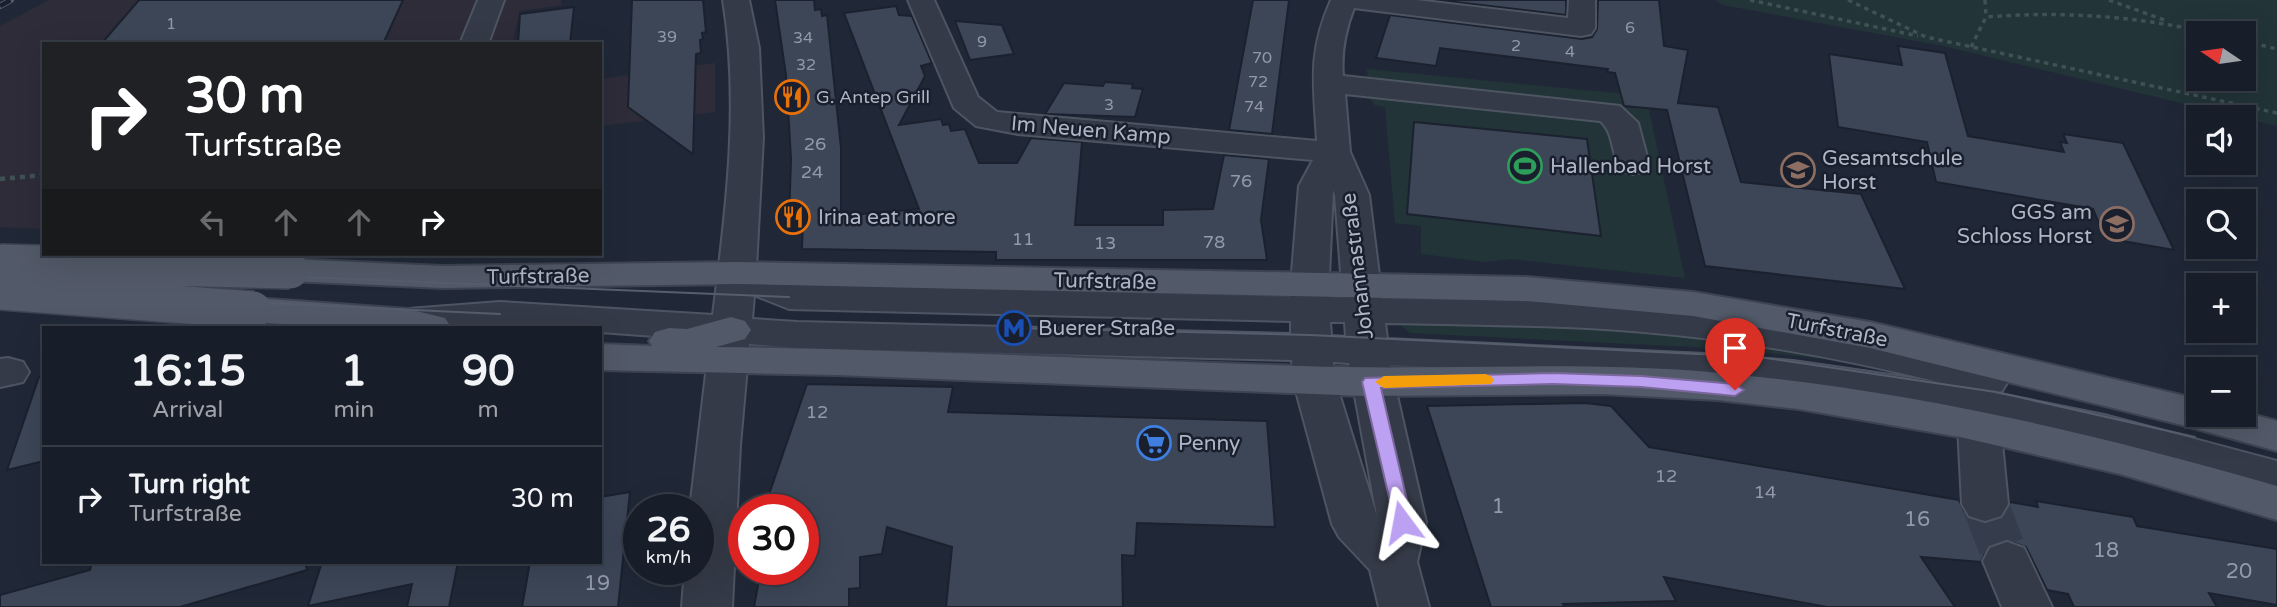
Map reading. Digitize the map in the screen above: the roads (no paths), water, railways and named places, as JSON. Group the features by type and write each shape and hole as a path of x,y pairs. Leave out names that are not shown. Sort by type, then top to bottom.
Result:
{"main road":[{"name":"Turfstraße","path":"0,263 290,270 443,277 737,273"},
{"name":"Turfstraße","path":"1362,298 1527,289 1693,304 1870,335 2186,411"},
{"path":"0,291 420,324"},
{"path":"602,357 728,345 1310,330 1369,367 1641,382 1824,399 2042,437 2128,458 2277,503"},
{"path":"602,337 728,345"},
{"name":"Turfstraße","path":"2245,427 2277,436"}],"street":[{"path":"475,42 491,0"},
{"path":"707,607 747,138 745,48 736,0"},
{"name":"Im Neuen Kamp","path":"921,0 965,102 987,119 1018,125 1334,152"},
{"path":"1347,0 1581,28 1582,0"},
{"name":"Johannastraße","path":"1347,0 1338,12 1329,41 1334,152 1352,195 1369,367 1402,522 1398,584"},
{"path":"1329,83 1609,113 1622,123 1633,164"},
{"name":"Johannastraße","path":"1310,330 1316,186 1334,152"},
{"path":"737,273 789,297 1310,330 1362,298 1616,318 1800,341 1956,373 2277,461"},
{"path":"420,324 500,314 630,321 728,345"},
{"path":"1310,330 1356,524 1398,584"},
{"path":"1369,367 1704,367 1870,385 1955,399 2104,430 2277,477"},
{"path":"1980,426 1985,504"},
{"path":"2007,561 2027,607"}],"tunnel":[{"path":"1985,504 2007,561"}],"tram line":[{"path":"0,270 178,272 789,297"},
{"path":"0,283 180,299 500,314"},
{"path":"1014,328 1310,335 1759,357 1996,392 2195,437"}],"railway":[{"path":"0,6 11,0"}],"place":[{"name":"G. Antep Grill","path":"792,97"},
{"name":"Hallenbad Horst","path":"1525,166"},
{"name":"Gesamtschule Horst","path":"1798,170"},
{"name":"Irina eat more","path":"793,217"},
{"name":"GGS am Schloss Horst","path":"2117,224"},
{"name":"Buerer Straße","path":"1014,328"},
{"name":"Penny","path":"1154,443"}]}
